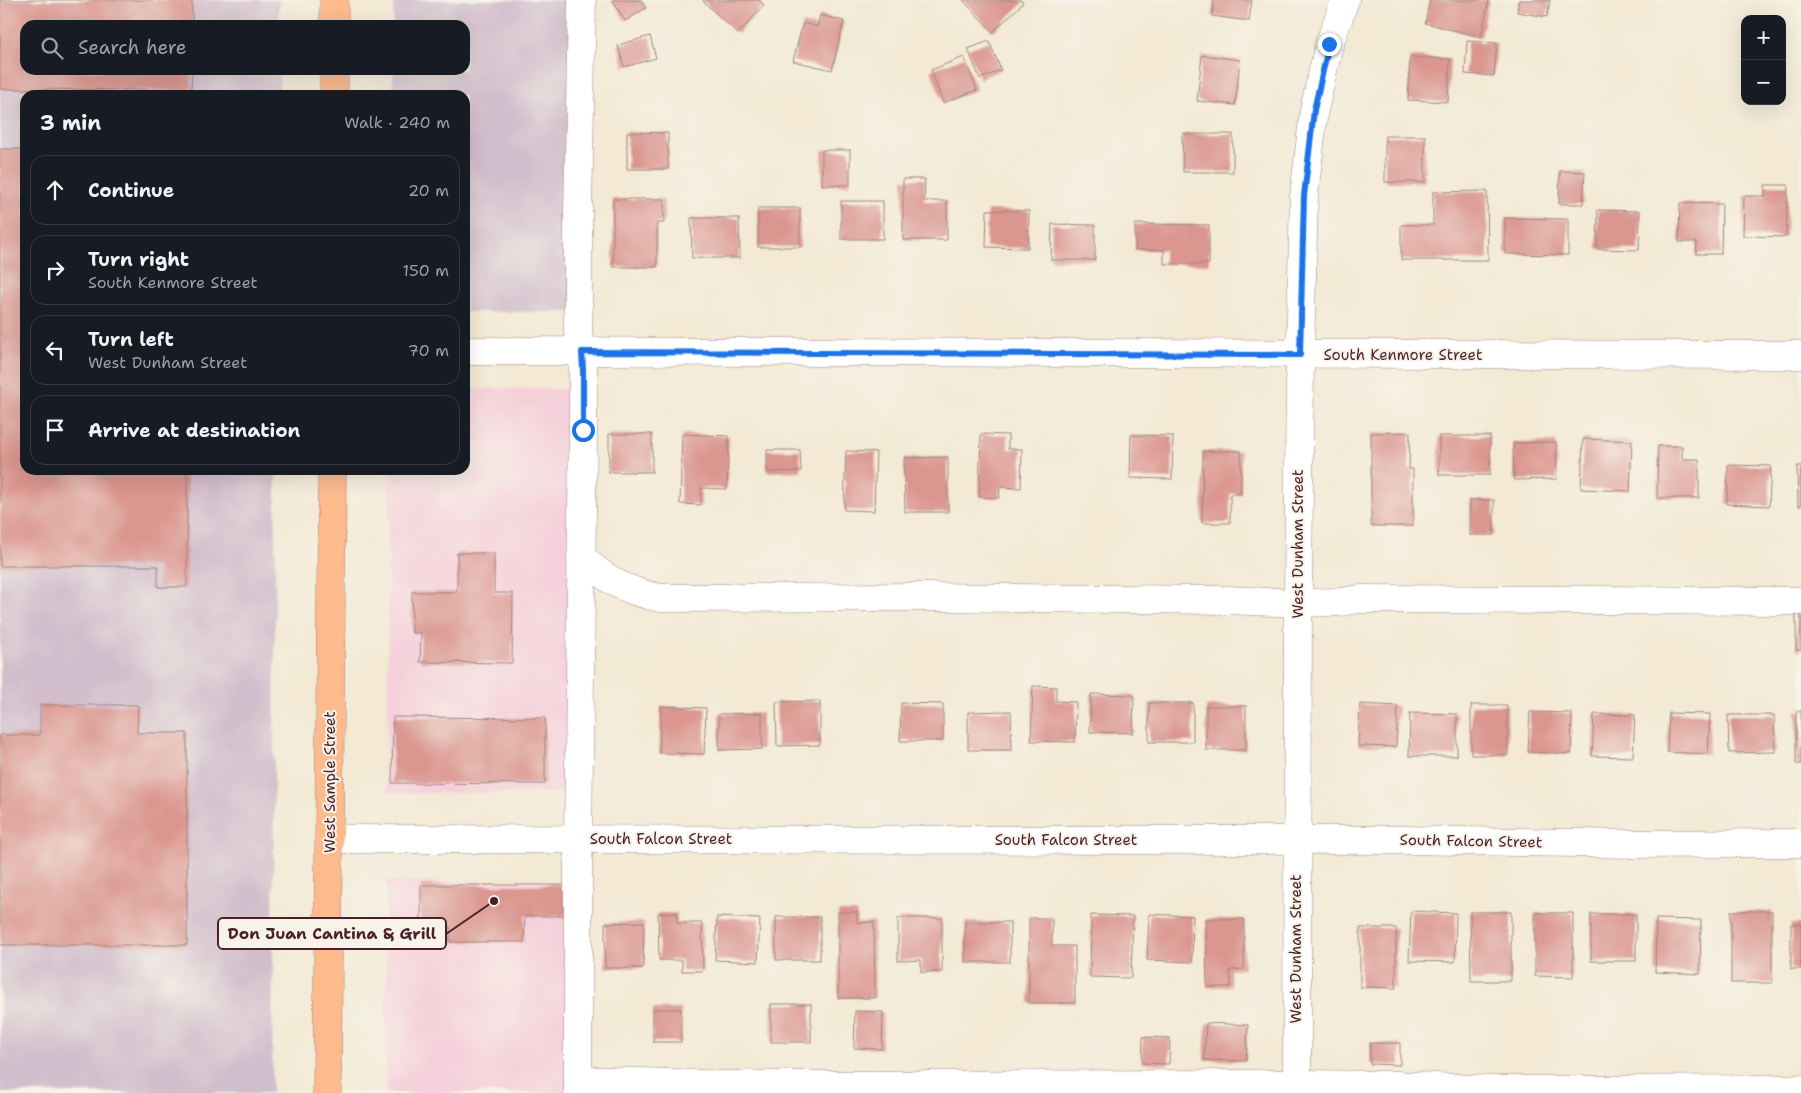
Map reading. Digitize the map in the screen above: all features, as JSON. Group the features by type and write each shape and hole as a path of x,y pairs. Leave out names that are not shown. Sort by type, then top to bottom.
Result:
{"main road":[{"path":"334,0 334,20"},
{"path":"334,75 334,90"},
{"name":"West Sample Street","path":"327,1093 332,475"}],"street":[{"path":"582,0 578,212 578,330 583,370 578,839 578,1087 732,1085 1297,1088 1396,1085 1495,1090 1801,1088"},
{"name":"West Dunham Street","path":"1297,1088 1296,840 1300,355 1304,196 1314,110 1329,44 1345,0"},
{"name":"South Kenmore Street","path":"470,351 1801,355"},
{"path":"581,557 604,577 622,587 641,594 661,598 921,597 1226,600 1298,603 1340,602 1360,599 1801,601"},
{"name":"South Falcon Street","path":"330,839 1402,840 1635,844 1801,843"}],"shaded area":[{"path":"0,0 279,0 279,20 20,20 20,75 279,75 279,90 20,90 20,475 276,475 272,1093 0,1093"},
{"path":"394,0 577,0 574,312 470,312 470,90 393,90 393,75 470,75 470,20 393,20"},
{"path":"470,388 577,389 574,793 387,793 389,475 470,475"},
{"path":"386,881 570,883 569,1093 386,1093"}],"building":[{"path":"0,0 192,0 192,20 20,20 20,75 192,75 191,90 0,89"},
{"path":"612,0 641,0 646,8 625,21"},
{"path":"704,0 759,0 764,5 738,34"},
{"path":"963,0 1021,0 1023,3 993,32"},
{"path":"1214,0 1252,0 1249,21 1212,16"},
{"path":"1430,0 1489,0 1481,37 1425,23"},
{"path":"1519,0 1550,0 1547,17 1517,12"},
{"path":"820,15 844,21 832,70 793,61 803,23 817,27"},
{"path":"650,36 656,58 624,67 618,45"},
{"path":"989,41 1001,70 980,79 968,49"},
{"path":"1467,41 1497,43 1494,76 1465,74"},
{"path":"1202,55 1240,60 1235,105 1197,101"},
{"path":"964,57 977,90 943,103 931,70"},
{"path":"1410,57 1450,59 1448,102 1408,100"},
{"path":"627,132 668,133 668,169 627,169"},
{"path":"1182,134 1233,134 1233,172 1183,172"},
{"path":"1385,136 1425,136 1425,182 1385,182"},
{"path":"0,149 20,149 20,475 187,475 187,587 158,587 158,566 0,566"},
{"path":"822,150 850,150 850,185 822,185"},
{"path":"1560,171 1585,172 1583,204 1559,204"},
{"path":"903,179 925,179 924,201 947,201 947,240 903,240"},
{"path":"1765,185 1788,185 1786,237 1743,236 1744,196 1765,196"},
{"path":"1487,191 1488,260 1401,260 1401,225 1433,225 1433,192"},
{"path":"613,199 664,199 664,223 657,223 657,267 613,267"},
{"path":"841,201 883,201 883,239 841,239"},
{"path":"1680,203 1722,204 1721,254 1696,254 1697,242 1679,242"},
{"path":"758,208 800,208 800,247 758,247"},
{"path":"987,210 1029,211 1028,248 986,247"},
{"path":"1598,210 1640,211 1639,250 1597,249"},
{"path":"691,218 739,218 740,258 692,258"},
{"path":"1505,218 1568,219 1568,255 1505,254"},
{"path":"1052,224 1095,225 1095,260 1051,260"},
{"path":"1135,224 1209,225 1209,264 1164,264 1164,250 1135,250"},
{"path":"1410,432 1409,469 1413,469 1413,526 1371,526 1371,433"},
{"path":"609,434 652,434 652,472 609,472"},
{"path":"682,434 729,436 727,489 701,488 701,505 680,504"},
{"path":"981,434 1008,435 1008,449 1022,449 1021,488 1000,487 999,498 979,497"},
{"path":"1131,435 1173,436 1172,479 1130,478"},
{"path":"1439,436 1490,436 1490,475 1439,475"},
{"path":"1583,439 1632,441 1630,491 1581,489"},
{"path":"1556,442 1557,479 1514,480 1513,443"},
{"path":"1658,446 1682,446 1682,459 1699,459 1699,498 1657,498"},
{"path":"767,450 800,450 801,471 767,472"},
{"path":"846,451 876,452 874,511 844,510"},
{"path":"1203,451 1241,451 1241,494 1230,494 1230,523 1202,523"},
{"path":"948,457 948,512 905,512 904,458"},
{"path":"1728,465 1771,466 1769,506 1727,504"},
{"path":"1797,466 1801,466 1801,506 1798,506"},
{"path":"1470,500 1494,500 1494,535 1470,535"},
{"path":"457,553 494,553 494,593 513,593 512,663 420,662 421,633 412,633 412,592 457,592"},
{"path":"1796,609 1801,609 1801,650 1796,650"},
{"path":"1033,686 1056,687 1056,701 1076,702 1075,742 1031,741"},
{"path":"1091,694 1134,695 1133,733 1090,732"},
{"path":"820,701 820,745 777,746 776,702"},
{"path":"901,703 943,704 943,741 900,741"},
{"path":"1149,703 1193,703 1193,742 1149,742"},
{"path":"1360,704 1398,706 1396,747 1358,746"},
{"path":"40,705 138,705 137,733 187,733 187,945 0,945 0,735 40,735"},
{"path":"1471,705 1507,705 1508,755 1471,755"},
{"path":"661,706 706,708 704,754 659,753"},
{"path":"1206,706 1246,706 1246,750 1206,750"},
{"path":"1011,711 1012,750 968,750 968,712"},
{"path":"1796,711 1801,711 1801,764 1796,764"},
{"path":"1530,712 1572,713 1571,754 1528,752"},
{"path":"762,713 762,749 719,750 719,714"},
{"path":"1410,713 1457,714 1457,756 1409,756"},
{"path":"1669,713 1710,714 1708,754 1667,752"},
{"path":"1594,714 1635,715 1633,757 1592,756"},
{"path":"1728,715 1774,715 1775,752 1729,753"},
{"path":"393,717 545,718 545,784 392,783"},
{"path":"421,885 568,885 568,916 525,916 524,942 450,942 450,927 421,927"},
{"path":"1411,911 1456,913 1455,962 1409,961"},
{"path":"1731,911 1772,911 1772,983 1731,983"},
{"path":"838,912 857,912 857,923 874,922 875,998 838,998"},
{"path":"1470,912 1511,912 1511,981 1471,981"},
{"path":"658,913 677,913 677,923 702,923 703,971 682,971 682,960 659,960"},
{"path":"1535,913 1573,913 1573,977 1535,976"},
{"path":"1149,914 1193,916 1192,962 1147,960"},
{"path":"1591,914 1636,914 1636,961 1591,961"},
{"path":"1091,915 1133,916 1131,978 1090,977"},
{"path":"717,917 760,919 758,962 715,960"},
{"path":"776,917 820,917 820,960 776,960"},
{"path":"898,918 942,918 942,972 921,972 921,960 898,961"},
{"path":"1029,918 1052,918 1052,946 1075,946 1075,1003 1029,1003"},
{"path":"1206,919 1244,919 1244,969 1230,970 1231,987 1207,987"},
{"path":"1656,919 1701,920 1700,974 1655,972"},
{"path":"644,922 643,968 605,968 605,923"},
{"path":"965,922 1010,922 1010,962 965,962"},
{"path":"1791,924 1801,924 1801,969 1791,969"},
{"path":"1360,928 1396,928 1396,988 1360,987"},
{"path":"771,1004 811,1004 811,1042 771,1042"},
{"path":"653,1009 681,1009 681,1042 653,1042"},
{"path":"855,1011 883,1012 882,1049 854,1048"},
{"path":"1206,1023 1248,1025 1246,1061 1204,1060"},
{"path":"1143,1037 1170,1038 1169,1064 1142,1063"},
{"path":"1370,1043 1400,1043 1400,1065 1370,1064"}],"place":[{"name":"Don Juan Cantina & Grill","path":"494,901"}],"route":[{"path":"583,430 582,352 985,352 1300,355 1304,196 1314,110 1329,44"}]}
